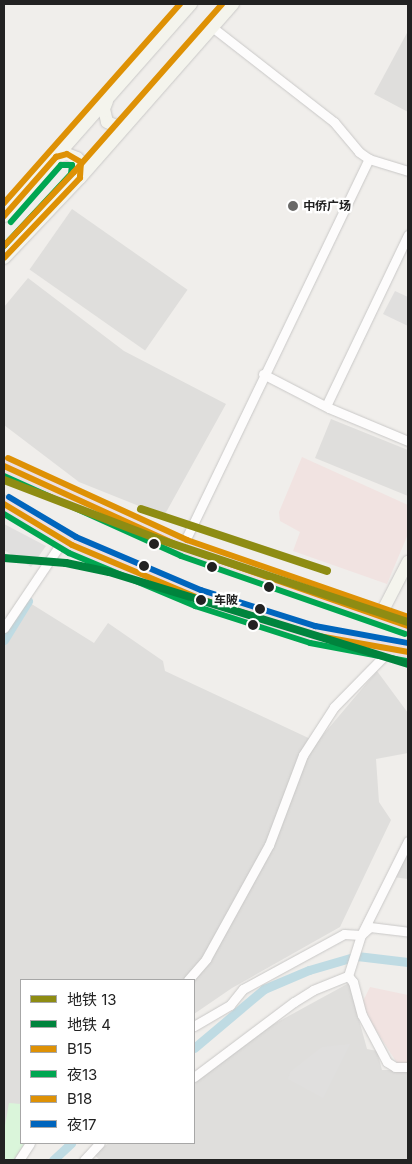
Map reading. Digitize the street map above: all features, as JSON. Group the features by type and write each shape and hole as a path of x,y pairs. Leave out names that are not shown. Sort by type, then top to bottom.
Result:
{"highway":[{"path":"4,466 182,547 408,626"},
{"path":"4,504 72,545 198,598 313,635 408,652"}],"main road":[{"path":"4,216 191,4"},
{"path":"4,258 80,178 233,4"},
{"path":"107,101 104,109 107,122 116,126 128,123"},
{"path":"56,157 67,154 77,158 80,162 80,178"},
{"path":"380,616 408,562"}],"street":[{"path":"212,27 334,122 359,152 369,159 408,171"},
{"path":"182,547 263,374 369,159"},
{"path":"326,406 408,235"},
{"path":"263,374 326,406 408,441"},
{"path":"4,628 58,549"},
{"path":"189,979 206,959 269,845 303,755 334,707 385,655 387,647"},
{"path":"348,976 361,935 408,840"},
{"path":"195,1025 230,1004 243,989 293,960 344,934 361,935 370,926 408,932"},
{"path":"348,976 353,982 362,1015 387,1062 395,1067 408,1067"},
{"path":"195,1076 294,1002 313,990 348,976"},
{"path":"19,1160 29,1144"},
{"path":"84,1160 99,1144"}],"shaded area":[{"path":"408,31 408,112 374,94"},
{"path":"72,209 188,290 145,350 30,270"},
{"path":"28,278 124,351 226,404 164,516 79,482 4,425 4,307"},
{"path":"395,291 408,297 408,326 383,314"},
{"path":"331,419 408,450 408,496 315,458"},
{"path":"302,457 408,505 408,534 387,584 293,551 300,532 280,521 279,512"},
{"path":"4,524 46,546 31,567 4,550"},
{"path":"30,603 94,643 108,623 163,661 165,671 317,742 377,671 408,713 408,753 376,759 379,802 391,820 340,927 232,988 195,1013 195,979 20,979 20,1144 27,1144 16,1160 4,1160 4,634"},
{"path":"408,845 408,879 393,877"},
{"path":"349,983 367,1049 377,1051 382,1070 408,1070 408,1160 100,1160 93,1154 108,1144 195,1144 195,1080 263,1030"},
{"path":"370,987 408,995 408,1066 399,1066 372,1024 362,1003"},
{"path":"350,1044 323,1098 288,1079 290,1072 322,1047"}],"green space":[{"path":"9,1103 20,1104 20,1144 24,1144 13,1160 4,1160 4,1131"}],"waterway":[{"path":"4,640 28,601"},
{"path":"195,1047 264,989 309,970 357,956 408,962"},
{"path":"53,1160 70,1144"}],"metro line":[{"name":"13","path":"4,480 155,538 408,622"},
{"name":"13","path":"141,509 327,571"},
{"name":"4","path":"4,558 66,563 109,572 408,664"}],"transit line":[{"name":"B18","path":"4,203 180,4"},
{"name":"B18","path":"4,246 74,172 222,4"},
{"name":"B15","path":"4,216 56,157 67,154 81,162 80,178 4,258"},
{"name":"夜13","path":"4,246 71,174 72,165 61,165 11,222"},
{"name":"B18","path":"8,458 187,540 408,617"},
{"name":"B15","path":"4,466 184,548 408,626"},
{"name":"夜13","path":"4,476 181,556 405,634"},
{"name":"夜17","path":"9,497 76,537 201,590 315,626 408,643"},
{"name":"B15","path":"4,504 72,545 198,598 313,635 408,652"},
{"name":"夜13","path":"4,514 69,553 195,606 310,643 406,661"}],"place":[{"name":"中侨广场","path":"293,206"},
{"name":"车陂","path":"201,600"}]}
